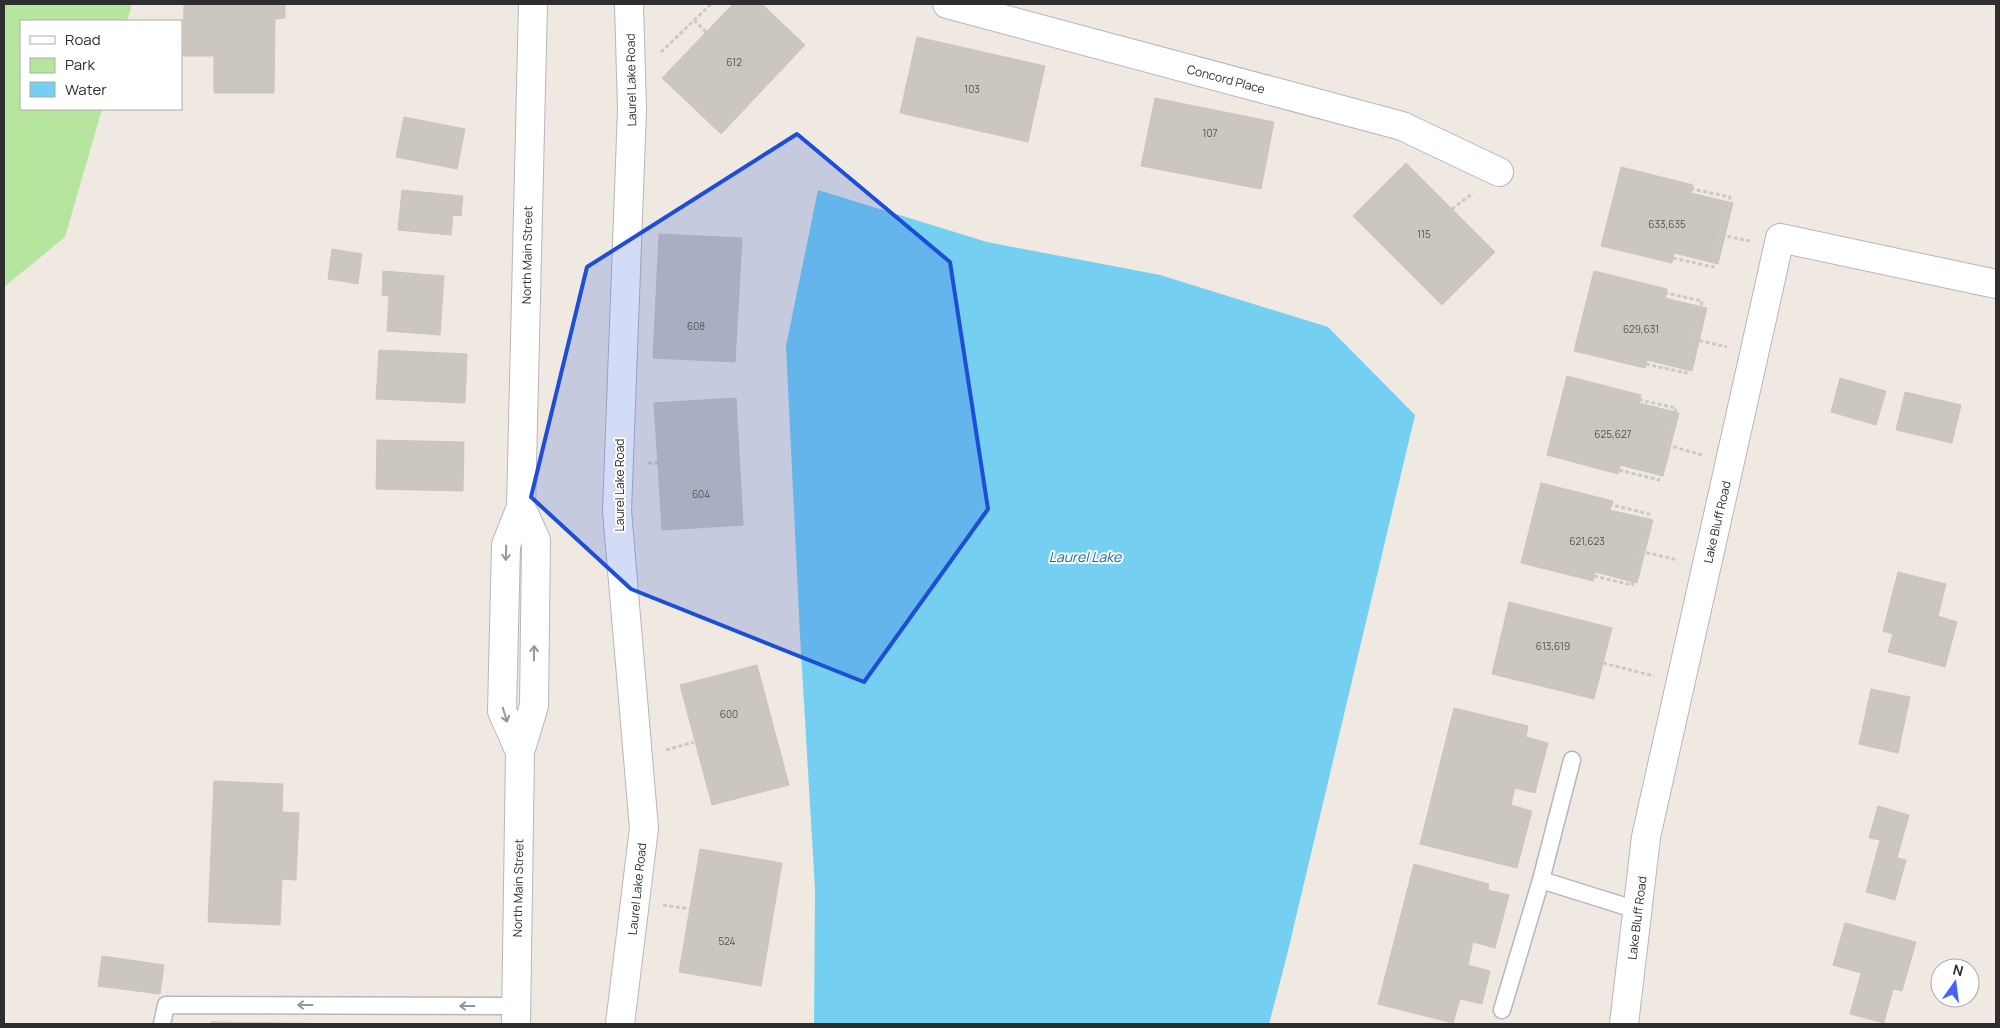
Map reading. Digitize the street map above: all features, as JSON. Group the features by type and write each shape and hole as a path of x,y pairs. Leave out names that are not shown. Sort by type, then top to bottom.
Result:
{"street":[{"name":"North Main Street","path":"516,1015 520,752 534,706 536,540 521,507 533,4"},
{"name":"Laurel Lake Road","path":"620,1024 644,828 617,510 632,110 629,4"},
{"name":"Concord Place","path":"947,4 1402,126 1499,172"},
{"name":"Lake Bluff Road","path":"1624,1024 1646,837 1780,238 1996,284"}],"lane":[{"path":"1502,1010 1541,880 1572,760"},
{"path":"1541,880 1638,910"},
{"path":"162,1024 166,1005 516,1015"}],"path":[{"path":"632,80 711,4"},
{"path":"694,20 706,32"},
{"path":"1673,258 1714,267 1730,197 1692,189"},
{"path":"1646,364 1686,373 1702,301 1666,294"},
{"path":"1619,470 1659,480 1676,408 1640,400"},
{"path":"1667,446 1730,462"},
{"path":"1594,576 1632,585 1648,514 1612,505"},
{"path":"1640,551 1706,567"},
{"path":"1603,664 1681,683"}],"highlighted area":[{"path":"797,134 950,262 988,509 864,682 631,589 531,497 587,267"}],"green space":[{"path":"4,4 132,4 127,20 20,20 20,110 102,110 65,237 4,287"}],"water":[{"name":"Laurel Lake","path":"818,190 987,242 1160,275 1328,327 1415,415 1269,1024 814,1024 815,889 786,346"}],"building":[{"path":"184,4 285,4 285,18 275,19 274,93 214,93 214,56 183,56"},
{"path":"733,4 762,4 805,45 721,134 662,78"},
{"path":"917,37 1045,66 1028,142 900,113"},
{"path":"1155,98 1274,122 1261,189 1141,166"},
{"path":"404,117 465,129 457,169 396,157"},
{"path":"1406,163 1495,252 1442,305 1353,216"},
{"path":"1621,167 1693,185 1691,193 1733,203 1718,264 1674,253 1672,263 1601,246"},
{"path":"402,190 463,196 461,216 453,215 451,235 398,230"},
{"path":"659,234 742,238 735,362 653,358"},
{"path":"332,249 362,254 358,284 328,279"},
{"path":"383,271 444,276 440,335 387,331 389,296 382,295"},
{"path":"1594,271 1667,289 1665,298 1707,308 1692,371 1647,360 1645,368 1574,351"},
{"path":"379,350 467,354 465,403 376,399"},
{"path":"1567,376 1641,395 1639,403 1679,413 1663,476 1620,465 1618,474 1547,455"},
{"path":"1840,378 1886,391 1876,425 1831,412"},
{"path":"1905,392 1961,405 1952,443 1896,430"},
{"path":"736,398 743,525 662,530 654,403"},
{"path":"377,440 464,442 463,491 376,489"},
{"path":"1541,483 1613,501 1610,510 1653,520 1637,583 1595,572 1593,581 1521,563"},
{"path":"1898,572 1946,584 1938,616 1957,622 1945,667 1888,652 1893,634 1883,631"},
{"path":"1509,602 1612,628 1594,699 1492,674"},
{"path":"757,665 789,785 712,805 680,685"},
{"path":"1871,689 1910,697 1898,753 1859,744"},
{"path":"1454,708 1528,726 1526,737 1548,743 1535,793 1515,788 1511,805 1532,811 1517,868 1420,844"},
{"path":"214,781 283,784 282,812 299,813 296,880 282,879 280,925 208,922"},
{"path":"1878,806 1909,815 1897,858 1906,860 1895,900 1866,892 1880,840 1869,838"},
{"path":"700,849 782,863 761,986 679,972"},
{"path":"1414,864 1489,884 1488,890 1509,895 1495,948 1473,942 1468,965 1490,971 1482,1004 1460,999 1453,1023 1378,1004"},
{"path":"1845,923 1916,942 1902,991 1893,989 1884,1023 1850,1014 1861,973 1833,965"},
{"path":"102,956 164,965 160,994 98,986"},
{"path":"211,1022 353,1024 211,1024"}]}
